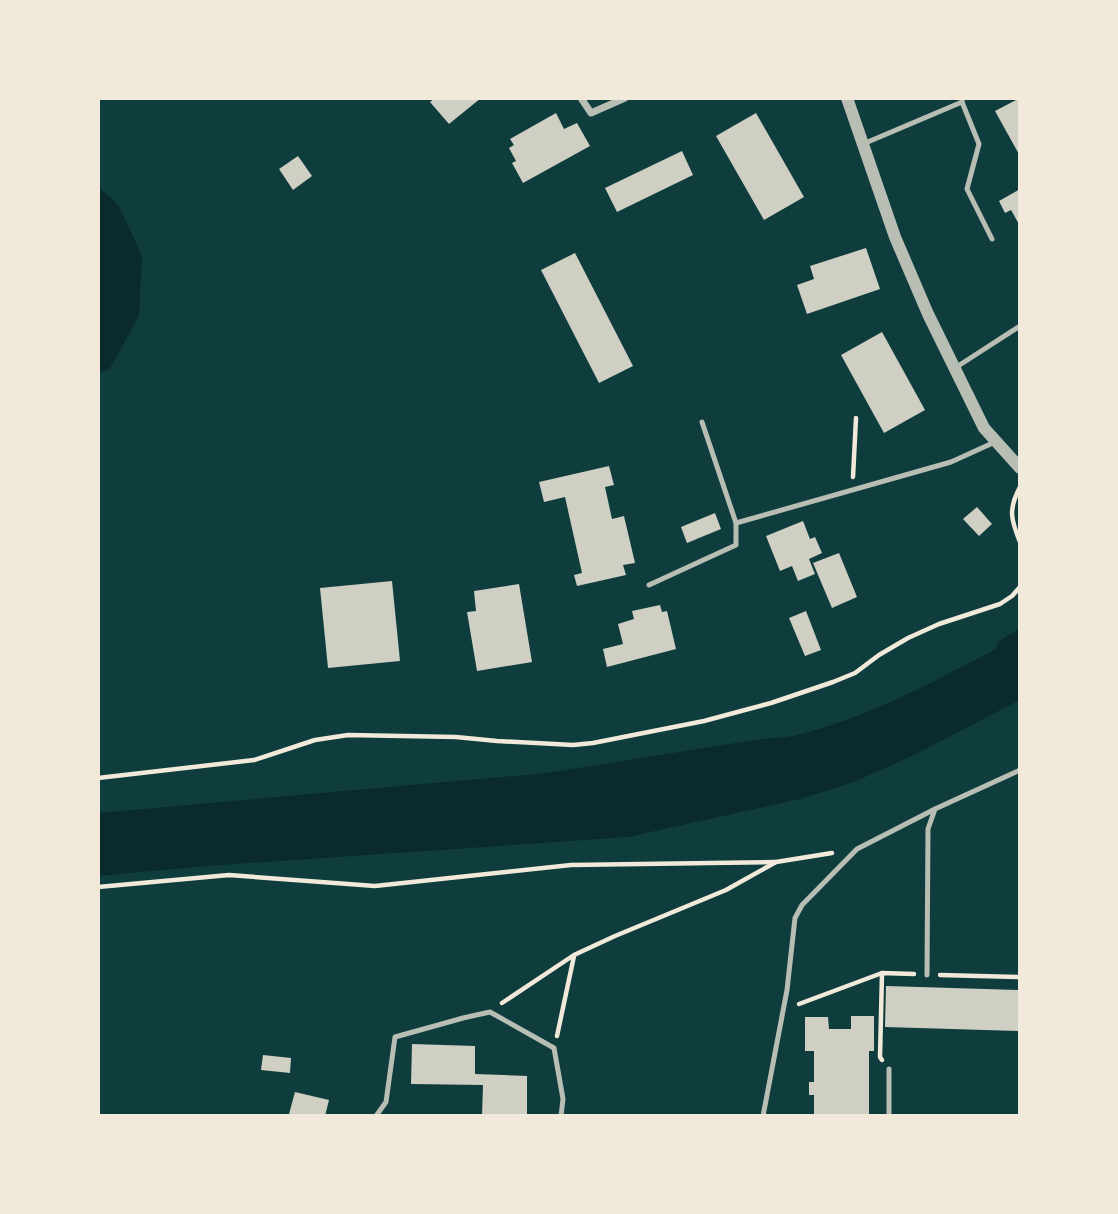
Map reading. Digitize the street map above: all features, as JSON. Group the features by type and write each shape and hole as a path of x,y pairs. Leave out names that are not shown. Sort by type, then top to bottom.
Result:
{"street":[{"path":"580,98 592,113 625,98"},
{"path":"847,98 895,237 928,314 984,429 1020,468"}],"lane":[{"path":"863,144 962,100 979,144 967,189 992,239"},
{"path":"954,368 1020,326"},
{"path":"649,584 736,545 736,523 702,422"},
{"path":"736,523 951,462 995,442"},
{"path":"763,1116 787,990 794,918 802,905 857,849 1020,769"},
{"path":"927,975 928,829 935,809"},
{"path":"376,1116 386,1102 395,1037 490,1012 554,1048 562,1099 561,1116"},
{"path":"889,1069 889,1116"}],"path":[{"path":"853,489 856,418"},
{"path":"1020,487 1013,499 1011,513 1020,542"},
{"path":"98,779 254,760 315,740 348,735 420,736 573,745 704,721 771,703 855,673 908,638 939,624 1000,604 1020,587"},
{"path":"98,887 229,875 375,886 571,864 776,862 857,849"},
{"path":"490,1012 574,955 726,890 776,862"},
{"path":"554,1048 574,955"},
{"path":"882,974 880,1057 889,1069"},
{"path":"783,1010 882,974 1020,977"}],"water":[{"path":"98,186 119,206 142,256 139,316 109,370 98,372"},
{"path":"1020,628 1020,700 916,754 854,782 800,799 628,837 98,876 98,813 547,773 793,736 846,720 897,699 996,649 998,642"}],"building":[{"path":"435,98 481,98 449,124 430,102"},
{"path":"1020,98 1020,156 995,111"},
{"path":"556,113 564,129 577,123 590,146 523,183 512,163 516,161 509,148 514,145 510,139"},
{"path":"756,113 804,197 764,220 716,136"},
{"path":"682,151 693,175 617,212 605,188"},
{"path":"298,156 312,176 293,190 279,169"},
{"path":"1020,189 1020,226 1011,210 1005,213 999,201"},
{"path":"866,248 880,289 807,314 797,285 814,279 810,266"},
{"path":"575,253 633,366 599,383 541,270"},
{"path":"882,332 925,410 884,433 841,355"},
{"path":"609,466 614,485 605,487 612,519 624,516 635,563 623,565 626,575 577,586 574,575 582,573 565,497 544,502 539,482"},
{"path":"977,507 992,524 979,536 963,519"},
{"path":"715,513 721,529 687,543 681,527"},
{"path":"803,521 810,539 815,537 822,553 809,559 815,574 798,581 792,566 780,571 766,536"},
{"path":"839,553 857,597 832,608 813,563"},
{"path":"392,581 400,661 328,668 320,588"},
{"path":"519,584 532,662 477,671 467,612 476,611 474,591"},
{"path":"660,605 662,612 667,611 676,649 607,667 603,649 623,644 618,624 634,619 632,611"},
{"path":"806,611 821,650 805,656 789,618"},
{"path":"886,986 1020,990 1020,1031 885,1027"},
{"path":"851,1016 874,1016 874,1051 869,1051 869,1116 814,1116 814,1095 809,1095 809,1082 814,1082 814,1051 805,1051 805,1017 828,1017 829,1029 851,1029"},
{"path":"412,1044 475,1046 475,1074 527,1076 527,1116 482,1116 483,1085 411,1084"},
{"path":"263,1055 291,1058 290,1073 261,1070"},
{"path":"295,1092 329,1100 325,1116 289,1114"}]}
